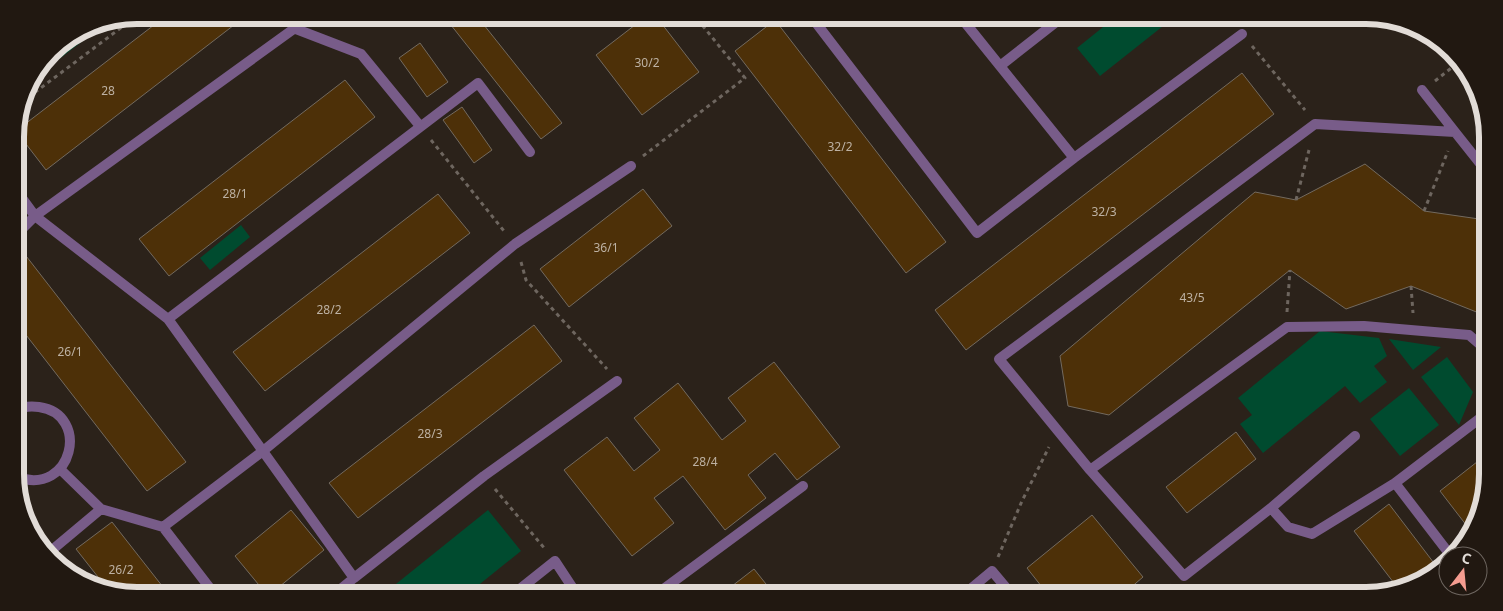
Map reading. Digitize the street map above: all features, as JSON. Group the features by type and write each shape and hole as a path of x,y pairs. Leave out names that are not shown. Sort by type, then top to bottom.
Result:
{"lane":[{"path":"292,24 296,29 361,54 420,126"},
{"path":"24,227 35,216 302,24"},
{"path":"820,24 977,233 1074,158 1242,34"},
{"path":"966,24 1074,158"},
{"path":"1000,66 1054,24"},
{"path":"168,319 478,82 530,152"},
{"path":"1422,90 1479,163"},
{"path":"1354,436 1271,508 1184,576 1090,470 1000,359 1315,124 1455,132"},
{"path":"163,527 262,451 515,244 631,166"},
{"path":"24,201 35,216 168,319 354,578"},
{"path":"1090,470 1286,327 1364,326 1414,330 1469,335 1479,344"},
{"path":"343,587 484,476 617,381"},
{"path":"24,407 45,408 56,414 65,423 69,434 70,447 67,459 60,469 50,477 38,480 24,479"},
{"path":"1271,508 1288,527 1312,534 1395,483 1479,419"},
{"path":"60,469 102,509 163,527 209,587"},
{"path":"1395,483 1443,546"},
{"path":"666,587 803,486"},
{"path":"53,550 102,509"},
{"path":"522,587 555,561 572,587"},
{"path":"973,587 992,572 1005,587"}],"path":[{"path":"31,95 125,24"},
{"path":"631,166 745,78 701,24"},
{"path":"1422,90 1454,66"},
{"path":"1281,80 1315,124 1296,200"},
{"path":"1424,211 1455,132"},
{"path":"1286,327 1290,270"},
{"path":"1411,286 1414,330"},
{"path":"992,572 1022,501 1057,430"},
{"path":"484,476 555,561"}],"green space":[{"path":"1107,24 1166,24 1100,76 1077,48"},
{"path":"94,32 46,69 68,47"},
{"path":"241,225 250,237 210,270 200,258"},
{"path":"1320,331 1379,338 1387,356 1374,366 1387,382 1360,403 1345,386 1263,453 1240,424 1252,415 1238,398"},
{"path":"1389,339 1441,347 1413,370"},
{"path":"1447,357 1473,392 1459,425 1421,377"},
{"path":"1409,388 1439,425 1400,456 1370,419"},
{"path":"488,510 521,551 476,587 392,587"}],"building":[{"path":"155,24 235,24 46,170 24,141 25,124"},
{"path":"450,24 483,24 562,123 541,139"},
{"path":"636,24 662,24 699,72 642,115 596,55"},
{"path":"770,24 778,24 946,242 906,273 735,51"},
{"path":"420,43 448,82 427,97 399,58"},
{"path":"1242,73 1274,114 966,350 935,310"},
{"path":"345,80 375,117 169,276 139,239"},
{"path":"462,107 492,150 474,163 443,120"},
{"path":"1365,164 1424,211 1479,219 1479,313 1411,286 1346,309 1290,270 1109,415 1068,406 1060,356 1255,192 1296,200"},
{"path":"643,189 672,226 569,307 540,269"},
{"path":"438,194 470,233 265,391 233,352"},
{"path":"24,253 186,462 147,491 24,332"},
{"path":"534,325 562,361 358,518 329,483"},
{"path":"774,362 840,447 797,480 775,453 748,475 766,498 725,530 683,476 654,498 674,523 632,556 564,470 607,437 634,471 660,450 634,418 678,383 722,440 746,421 728,398"},
{"path":"1236,432 1256,459 1187,513 1166,487"},
{"path":"1479,460 1478,489 1473,511 1467,526 1440,491"},
{"path":"1389,504 1435,564 1410,579 1394,583 1354,531"},
{"path":"291,510 324,550 279,587 261,587 235,556"},
{"path":"1092,515 1143,577 1131,587 1042,587 1027,568"},
{"path":"112,522 163,587 129,587 101,581 76,549"},
{"path":"754,569 768,587 731,587"}]}
